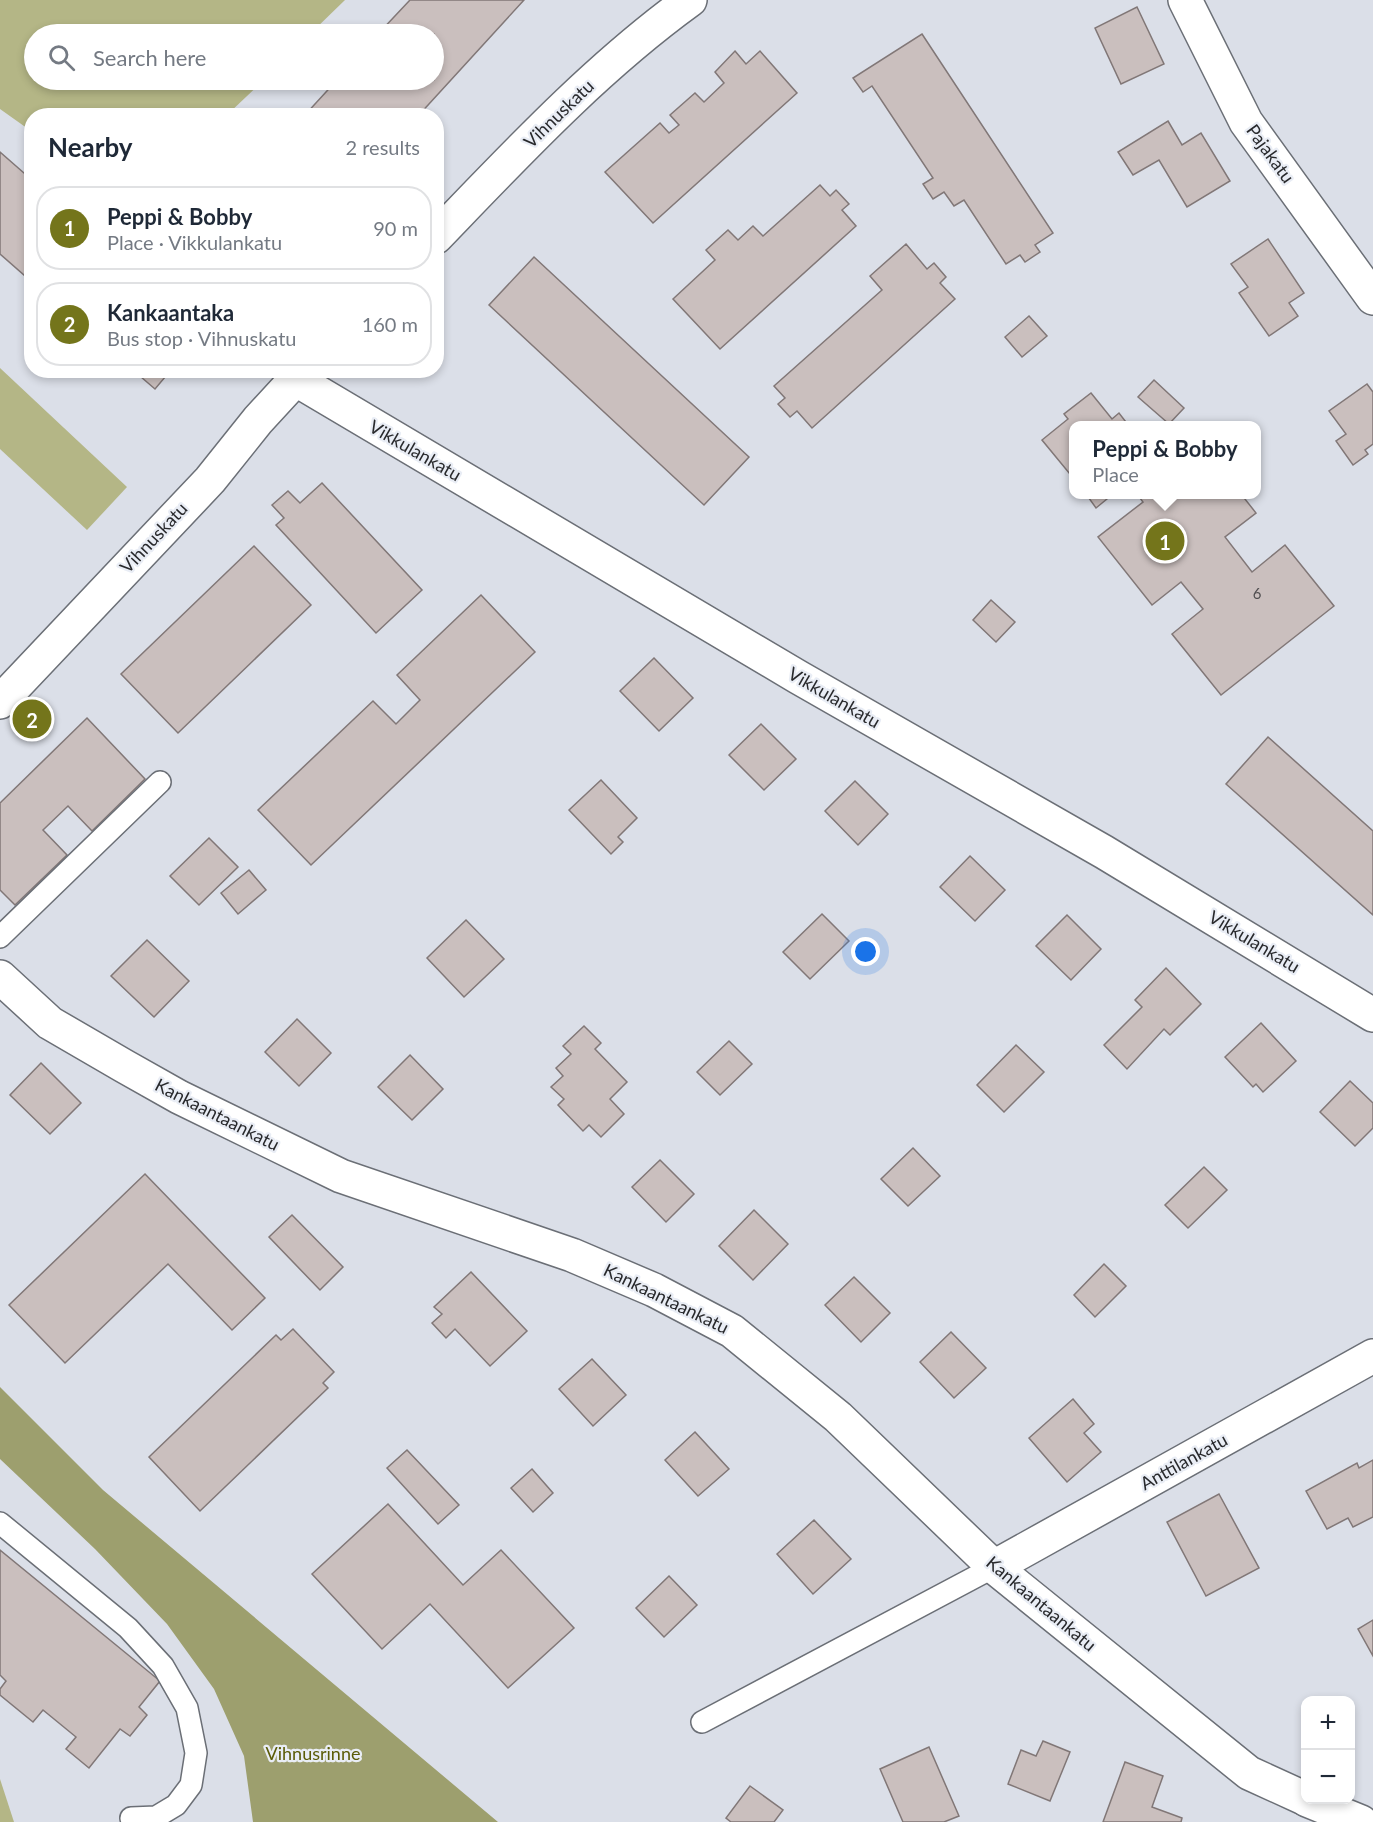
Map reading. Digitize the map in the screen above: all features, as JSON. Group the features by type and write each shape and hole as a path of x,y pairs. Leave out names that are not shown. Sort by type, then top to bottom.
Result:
{"street":[{"name":"Vihnuskatu","path":"444,229 568,102 690,0"},
{"name":"Pajakatu","path":"1185,0 1246,122 1373,298"},
{"name":"Vihnuskatu","path":"0,702 210,480 258,420 296,378"},
{"name":"Vikkulankatu","path":"304,378 798,677 1104,852 1373,1015"},
{"name":"Kankaantaankatu","path":"0,977 50,1023 179,1097 340,1176 572,1255 654,1290 732,1330 838,1417 994,1567 1249,1773 1301,1797"},
{"name":"Anttilankatu","path":"994,1567 1373,1356"},
{"name":"Kankaantaankatu","path":"1318,1804 1361,1822"}],"lane":[{"path":"0,937 160,782"},
{"path":"0,1523 128,1628 163,1666 187,1708 196,1753 190,1785 176,1804 156,1817 131,1818"},
{"path":"702,1722 994,1567"}],"green space":[{"path":"0,0 345,0 320,24 24,24 24,90 253,90 234,108 24,108 24,126 0,109"},
{"path":"0,368 127,487 87,530 0,449"},
{"name":"Vihnusrinne","path":"0,1387 103,1490 498,1822 253,1822 244,1756 214,1689 167,1624 95,1549 0,1459"},
{"path":"0,1779 14,1822 0,1822"}],"building":[{"path":"410,0 524,0 444,88 444,24 387,24"},
{"path":"1137,7 1164,64 1121,84 1095,28"},
{"path":"922,34 1053,233 1035,245 1040,252 1025,262 1020,255 1006,264 964,200 954,206 944,192 933,199 923,184 933,178 872,86 863,92 853,78"},
{"path":"735,51 746,64 760,51 797,93 653,223 605,172 660,123 669,133 679,125 670,115 695,93 704,102 724,83 715,72"},
{"path":"328,90 442,90 425,108 311,108"},
{"path":"1168,121 1182,145 1201,133 1230,181 1187,207 1159,160 1133,175 1118,152"},
{"path":"0,152 24,173 24,275 0,254"},
{"path":"820,185 830,196 836,190 849,204 842,210 856,226 720,349 673,299 715,260 706,250 728,230 738,240 753,226 763,236"},
{"path":"1268,239 1304,293 1289,303 1298,316 1269,336 1239,293 1248,287 1231,264"},
{"path":"906,244 927,269 934,263 946,277 940,283 955,299 812,428 797,411 790,417 778,404 785,398 774,386 882,290 870,276"},
{"path":"534,257 749,457 704,505 489,305"},
{"path":"1029,316 1047,336 1022,357 1005,337"},
{"path":"142,378 164,378 155,389"},
{"path":"1154,380 1184,408 1172,421 1166,421 1138,397"},
{"path":"1367,384 1373,392 1373,444 1365,450 1368,454 1353,465 1336,441 1346,434 1329,411"},
{"path":"1091,393 1112,419 1119,413 1125,421 1069,421 1069,473 1042,440 1068,419 1064,414"},
{"path":"322,483 422,590 376,633 276,525 284,518 272,505 288,491 300,503"},
{"path":"1090,499 1107,499 1096,508"},
{"path":"1141,499 1245,499 1256,513 1225,537 1252,572 1285,545 1334,606 1221,695 1172,634 1203,609 1181,582 1152,605 1098,537 1143,502"},
{"path":"254,546 311,605 178,733 121,674"},
{"path":"481,595 535,652 311,865 258,810 373,701 396,724 420,700 397,675"},
{"path":"991,600 1015,622 996,642 973,620"},
{"path":"654,658 693,698 659,731 620,691"},
{"path":"87,718 145,779 92,831 68,806 43,830 67,855 15,905 0,890 0,803"},
{"path":"761,724 796,759 764,790 729,755"},
{"path":"1268,737 1373,831 1373,915 1226,784"},
{"path":"601,780 637,818 618,837 623,842 611,854 569,810"},
{"path":"855,781 888,814 858,845 825,811"},
{"path":"209,838 238,867 199,905 170,876"},
{"path":"970,856 1005,890 975,921 940,887"},
{"path":"249,870 266,890 238,914 221,893"},
{"path":"822,914 849,941 810,979 783,952"},
{"path":"1067,915 1101,949 1071,980 1036,946"},
{"path":"466,920 504,959 464,997 427,958"},
{"path":"147,940 189,981 154,1017 111,976"},
{"path":"1166,968 1201,1004 1170,1035 1164,1029 1127,1069 1104,1045 1142,1007 1135,1000"},
{"path":"297,1019 331,1053 299,1086 265,1052"},
{"path":"1261,1023 1296,1061 1263,1092 1256,1084 1253,1087 1225,1057"},
{"path":"584,1026 601,1043 595,1049 627,1082 610,1099 624,1114 601,1137 589,1125 583,1131 558,1105 564,1099 551,1087 563,1076 556,1068 571,1054 563,1046"},
{"path":"729,1041 752,1064 720,1095 697,1072"},
{"path":"1016,1045 1044,1072 1004,1112 977,1085"},
{"path":"410,1055 443,1089 412,1120 378,1087"},
{"path":"41,1063 81,1103 50,1134 10,1095"},
{"path":"1350,1081 1373,1103 1373,1128 1355,1146 1320,1112"},
{"path":"913,1148 940,1176 908,1206 881,1179"},
{"path":"660,1160 694,1194 666,1222 632,1187"},
{"path":"1204,1167 1227,1190 1188,1228 1165,1205"},
{"path":"145,1174 265,1298 232,1330 168,1264 65,1363 9,1305"},
{"path":"754,1210 788,1244 753,1280 719,1246"},
{"path":"292,1215 343,1267 320,1290 269,1237"},
{"path":"1104,1264 1126,1286 1095,1317 1074,1295"},
{"path":"471,1272 527,1331 490,1366 455,1329 446,1338 432,1323 442,1314 434,1307"},
{"path":"854,1277 890,1313 861,1342 825,1305"},
{"path":"293,1329 334,1372 323,1383 328,1388 200,1511 149,1457 276,1335 281,1340"},
{"path":"951,1332 986,1368 954,1398 920,1362"},
{"path":"592,1359 626,1395 593,1426 559,1389"},
{"path":"1073,1399 1094,1424 1084,1433 1101,1452 1067,1482 1029,1438"},
{"path":"695,1432 729,1469 698,1496 665,1460"},
{"path":"407,1450 459,1505 438,1524 387,1468"},
{"path":"1373,1460 1373,1517 1353,1527 1348,1518 1327,1529 1306,1491 1357,1463 1359,1468"},
{"path":"532,1469 553,1493 533,1512 511,1488"},
{"path":"1219,1494 1259,1568 1206,1596 1167,1522"},
{"path":"388,1504 463,1585 501,1550 574,1628 508,1688 430,1604 382,1649 312,1574"},
{"path":"814,1520 851,1559 813,1594 777,1554"},
{"path":"0,1550 160,1681 139,1707 147,1715 130,1736 120,1729 89,1768 66,1749 76,1737 43,1710 33,1722 0,1695 0,1689 6,1681 0,1675"},
{"path":"669,1576 697,1605 664,1637 636,1608"},
{"path":"1373,1620 1373,1656 1358,1629"},
{"path":"1043,1741 1070,1752 1050,1801 1008,1784 1021,1750 1036,1756"},
{"path":"929,1747 959,1816 944,1822 903,1822 880,1769"},
{"path":"1125,1762 1163,1776 1152,1807 1182,1818 1181,1822 1103,1822"},
{"path":"750,1786 783,1810 774,1822 731,1822 726,1818"}],"place":[{"name":"Peppi & Bobby","path":"1165,541"},
{"name":"Kankaantaka","path":"32,719"}]}
